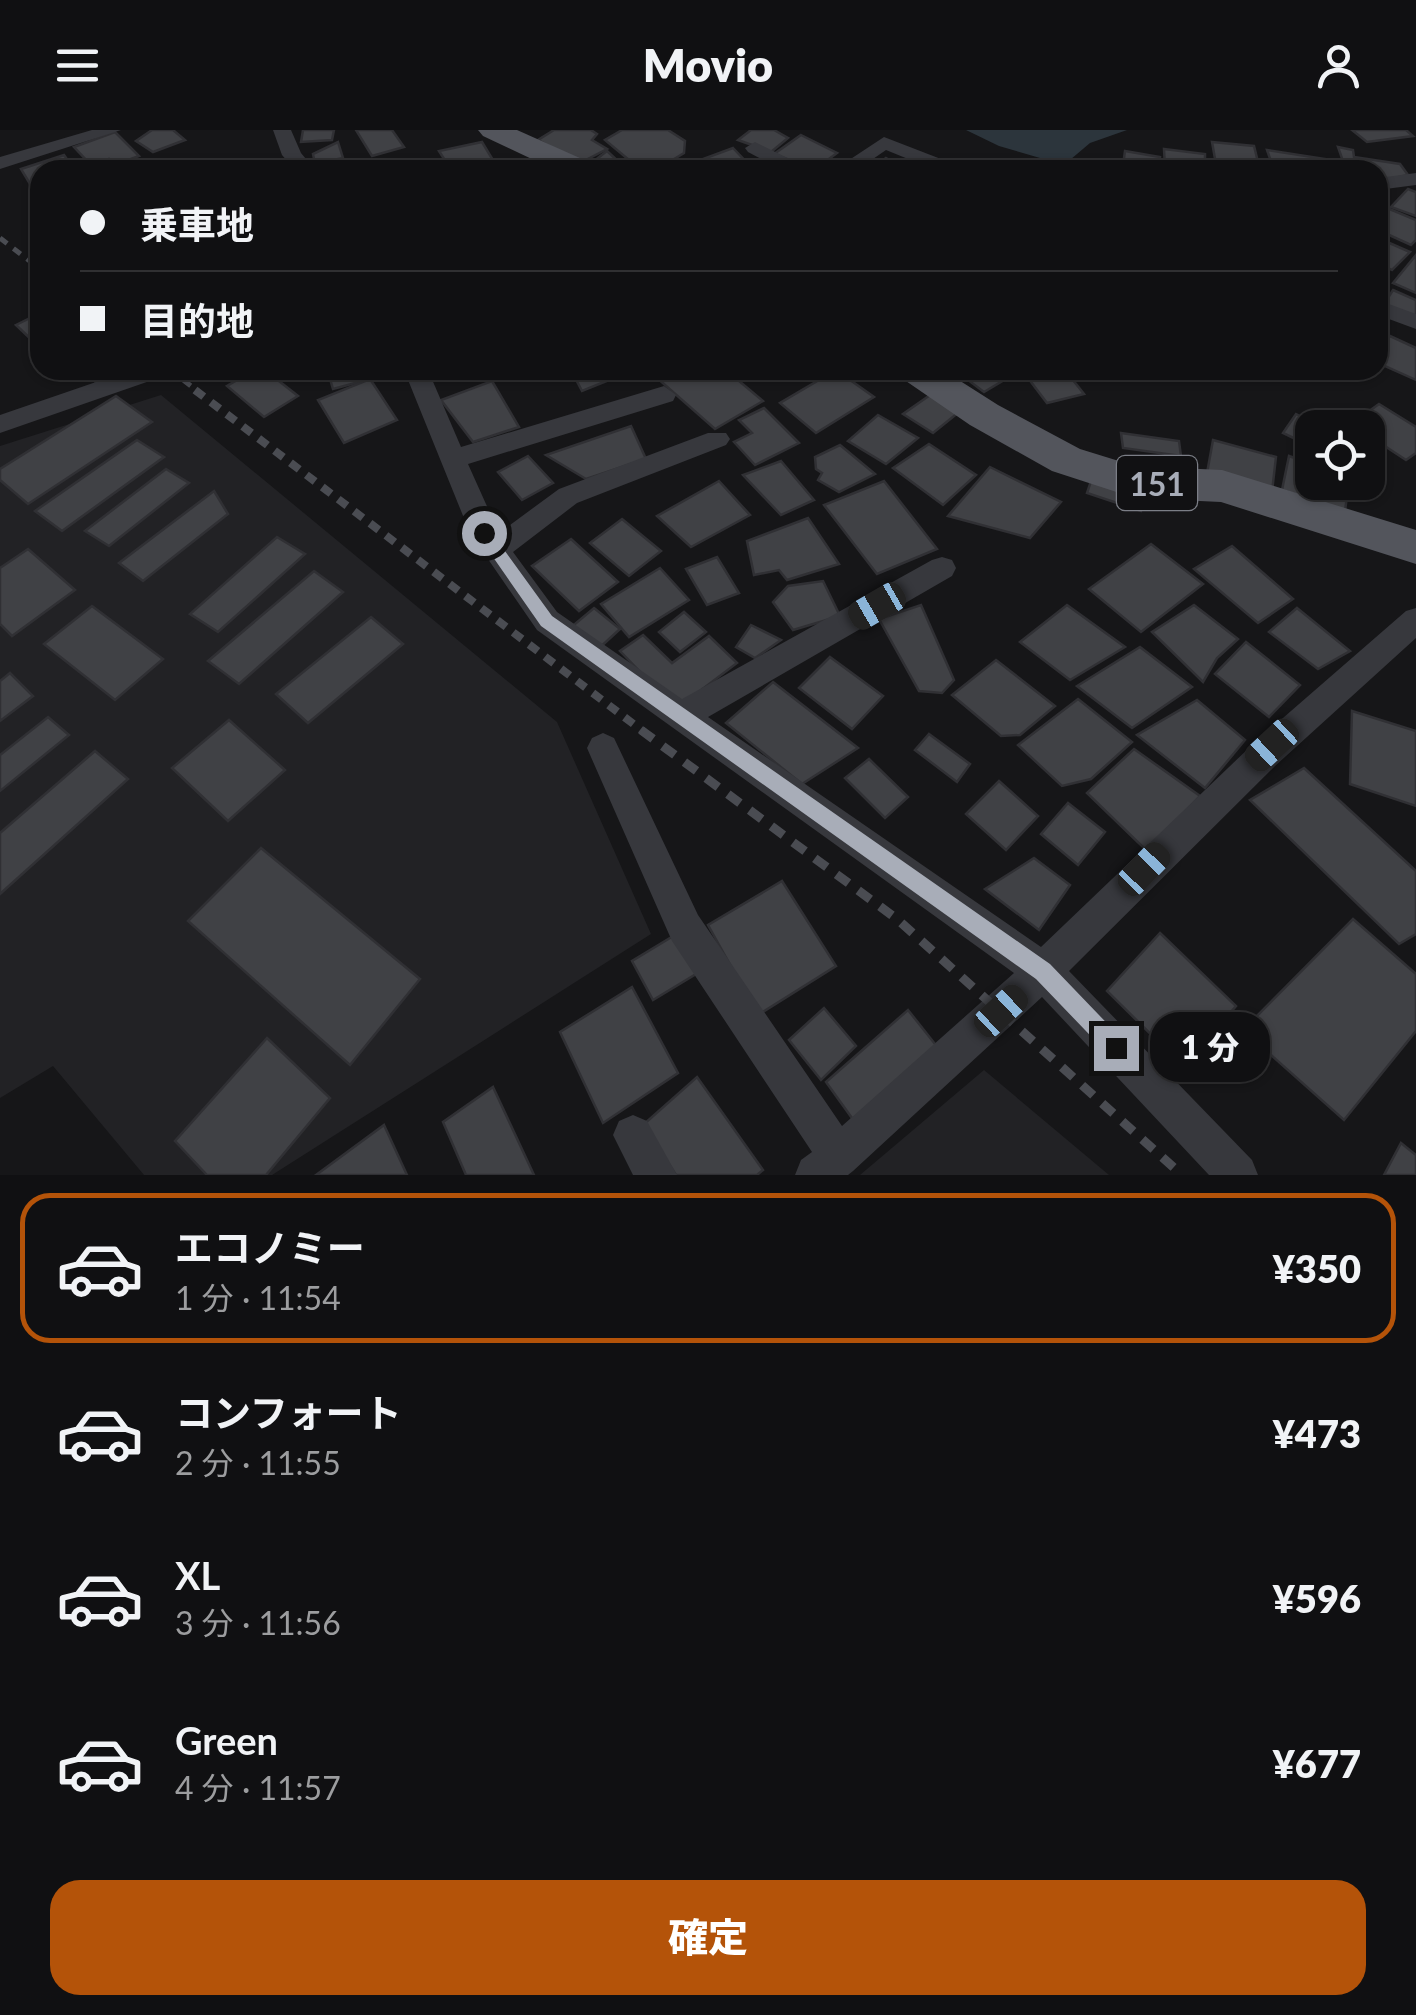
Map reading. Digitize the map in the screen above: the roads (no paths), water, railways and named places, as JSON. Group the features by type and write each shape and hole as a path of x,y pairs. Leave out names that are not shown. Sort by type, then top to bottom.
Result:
{"main road":[{"path":"493,130 558,160"},
{"name":"151","path":"931,380 984,415 1066,460 1135,482 1222,486 1416,547"}],"street":[{"path":"0,163 112,130"},
{"path":"282,130 296,160"},
{"path":"859,160 884,143 927,160"},
{"path":"754,148 777,160"},
{"path":"1388,183 1416,179"},
{"path":"1388,310 1416,322"},
{"path":"0,424 127,380"},
{"path":"420,380 484,533 547,621 1043,972 1237,1175"},
{"path":"453,458 664,395"},
{"path":"496,550 568,496 717,439"},
{"path":"681,716 942,568"},
{"path":"603,748 685,928 828,1166 1043,972 1195,818 1324,696 1416,620"},
{"path":"632,1135 656,1175"}],"railway":[{"path":"0,238 30,261"},
{"path":"183,380 199,392"},
{"path":"195,390 644,732"},
{"path":"641,730 897,919 1182,1175"}]}
